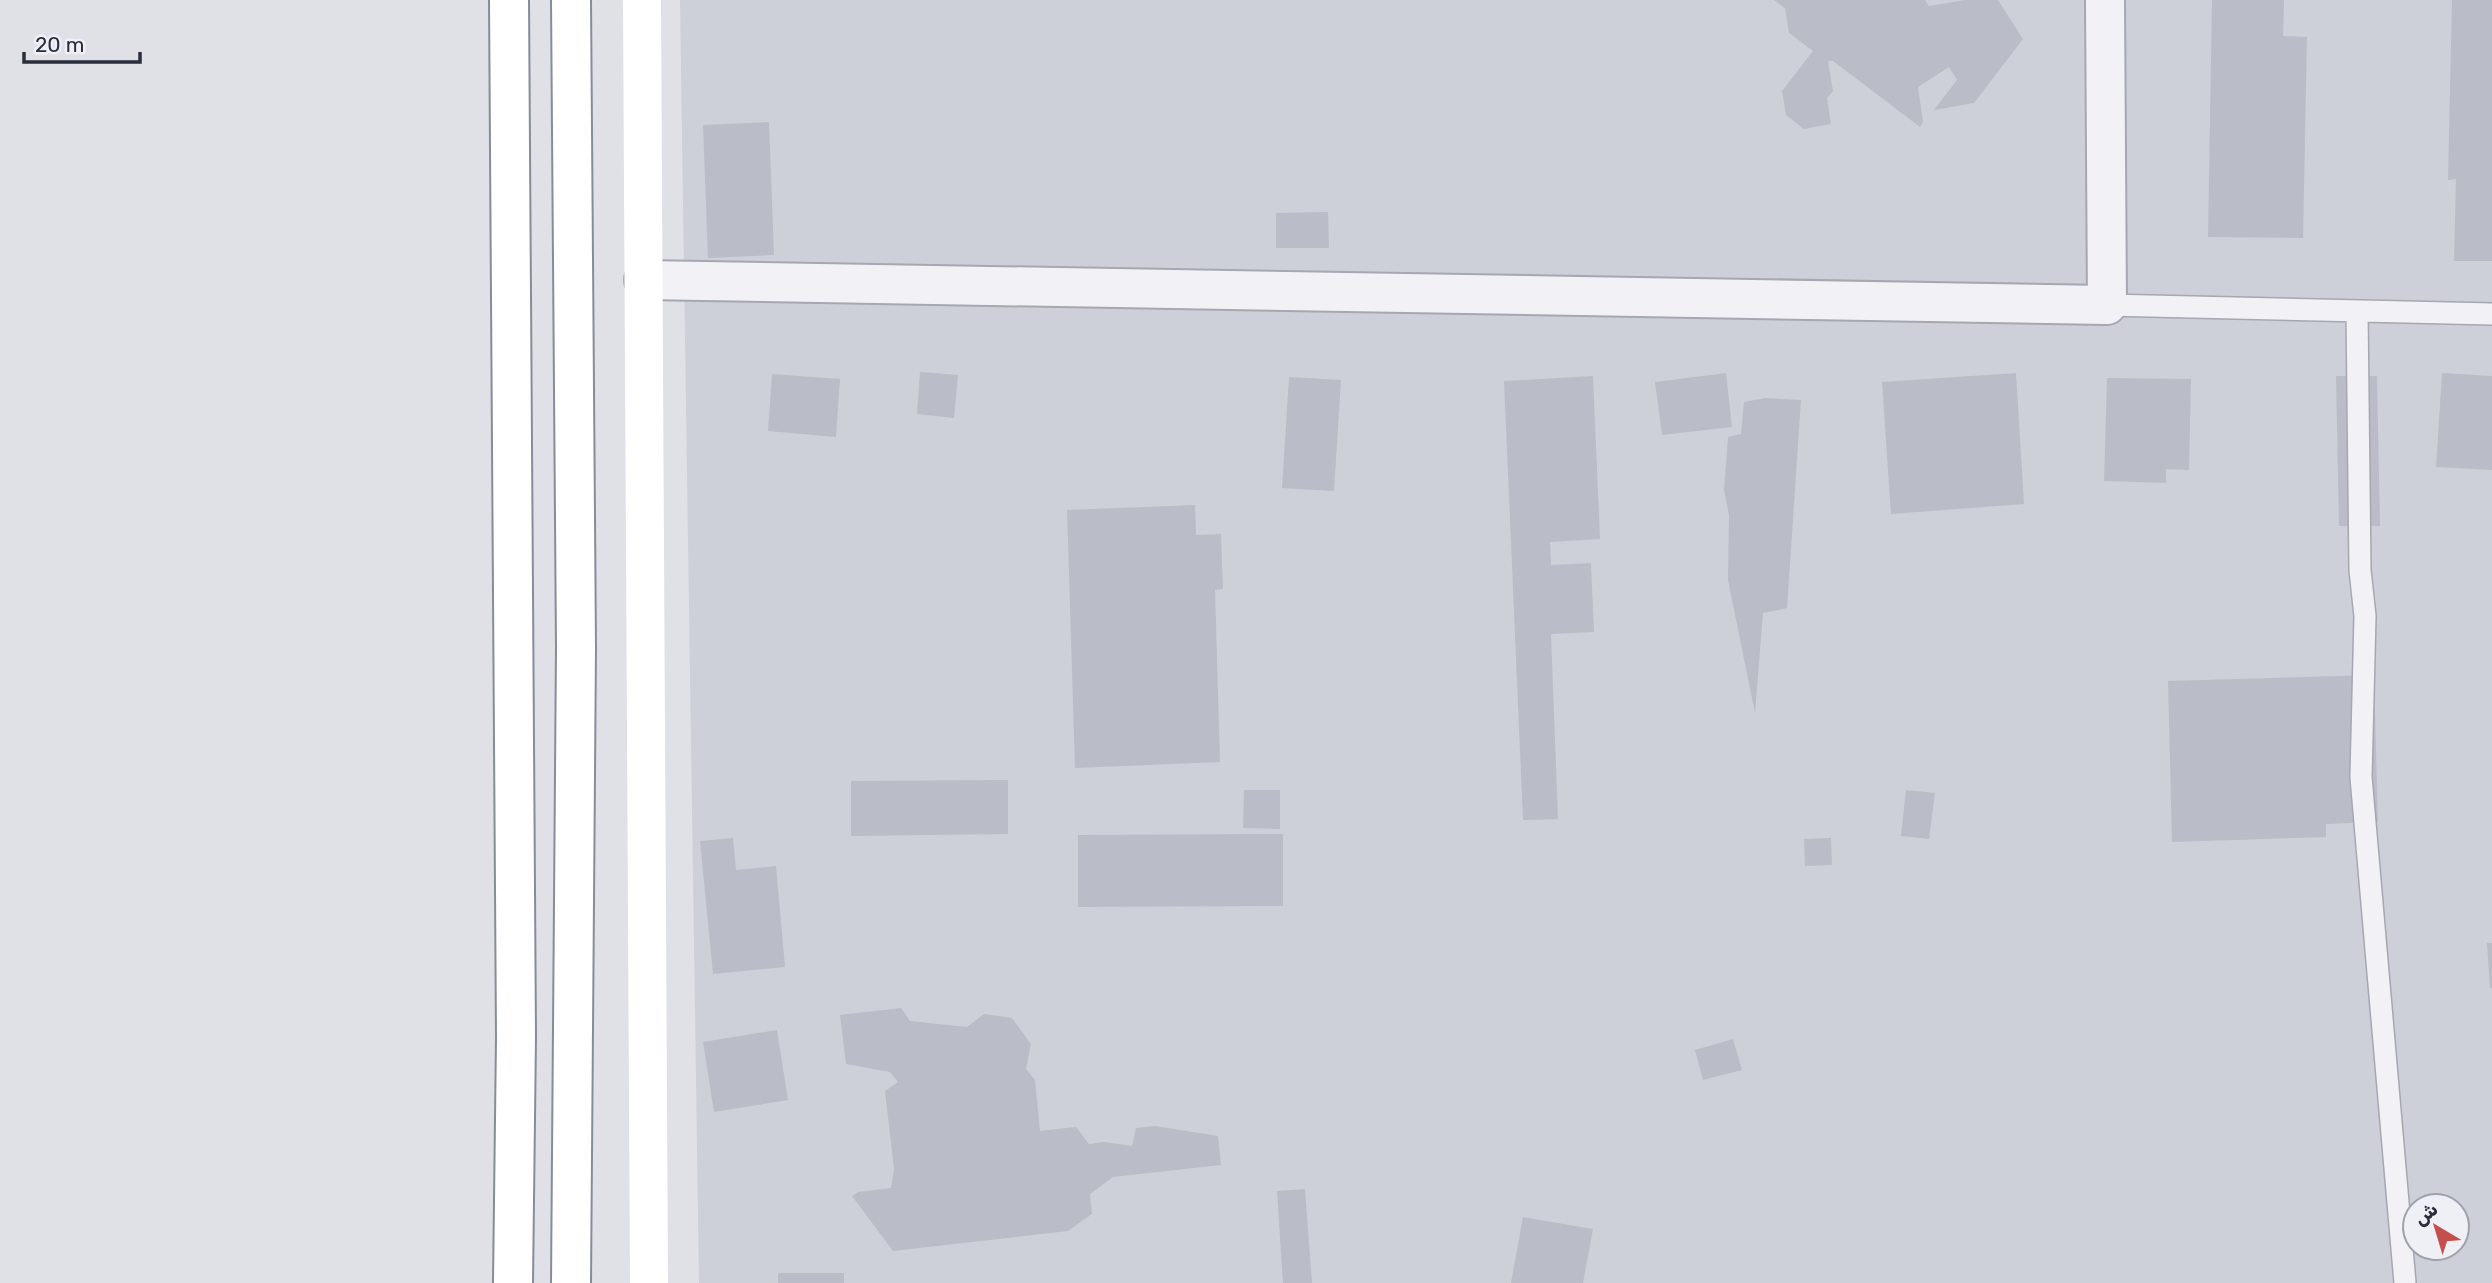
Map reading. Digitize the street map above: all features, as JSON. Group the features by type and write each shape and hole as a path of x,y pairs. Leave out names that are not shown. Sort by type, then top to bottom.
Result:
{"main road":[{"path":"509,0 516,1037 513,1283"},
{"path":"571,0 576,647 571,1283"},
{"path":"642,0 649,1283"}],"street":[{"path":"644,279 2107,305 2105,0"}],"lane":[{"path":"2107,305 2492,314"},
{"path":"2357,311 2361,570 2365,616 2361,777 2406,1283"}],"shaded area":[{"path":"680,0 2492,0 2492,1283 699,1283"}],"building":[{"path":"1774,0 1925,0 1929,6 1965,0 1998,0 2023,39 1974,103 1934,110 1957,80 1949,67 1918,87 1923,122 1920,127 1833,61 1828,61 1833,91 1827,98 1831,124 1804,129 1786,115 1782,91 1813,51 1789,33 1785,8"},
{"path":"2212,0 2284,0 2283,36 2307,37 2303,238 2208,237"},
{"path":"2452,0 2492,0 2492,261 2454,261 2456,179 2448,180"},
{"path":"769,122 774,255 708,258 703,125"},
{"path":"1328,212 1329,248 1276,248 1276,213"},
{"path":"920,372 958,375 954,418 917,414"},
{"path":"1726,373 1732,427 1662,435 1655,382"},
{"path":"2016,373 2024,504 1891,514 1882,382"},
{"path":"2442,373 2492,376 2492,470 2436,467"},
{"path":"772,374 840,379 836,437 768,431"},
{"path":"1593,376 1600,539 1550,542 1551,565 1591,563 1594,632 1551,634 1558,819 1523,820 1504,381"},
{"path":"2336,376 2377,376 2380,526 2339,526"},
{"path":"1289,377 1341,380 1334,491 1282,488"},
{"path":"2107,378 2191,379 2189,470 2166,469 2166,483 2104,481"},
{"path":"1765,398 1801,400 1787,608 1763,613 1755,713 1728,580 1729,515 1724,490 1728,437 1741,434 1744,402"},
{"path":"1195,505 1196,535 1221,534 1223,589 1215,590 1220,762 1075,768 1067,510"},
{"path":"2374,675 2378,822 2326,824 2326,837 2172,842 2168,681"},
{"path":"1008,780 1008,834 851,836 851,781"},
{"path":"1244,790 1280,790 1280,829 1243,828"},
{"path":"1906,790 1935,793 1929,839 1901,836"},
{"path":"1283,834 1283,906 1078,907 1078,835"},
{"path":"733,838 736,870 776,866 785,967 713,974 700,841"},
{"path":"1831,838 1832,865 1805,866 1804,839"},
{"path":"2487,943 2492,943 2492,988 2490,988"},
{"path":"901,1008 910,1021 967,1027 984,1014 1012,1018 1031,1044 1026,1069 1035,1080 1040,1131 1076,1127 1089,1144 1104,1142 1132,1146 1136,1128 1155,1126 1218,1136 1221,1165 1113,1177 1090,1194 1092,1214 1068,1231 893,1251 852,1196 858,1192 891,1188 894,1169 885,1091 898,1082 890,1072 846,1064 840,1015"},
{"path":"777,1030 788,1100 714,1112 703,1042"},
{"path":"1733,1039 1742,1070 1703,1080 1695,1050"},
{"path":"1305,1189 1312,1283 1283,1283 1277,1191"},
{"path":"1523,1217 1593,1229 1583,1283 1511,1283"},
{"path":"778,1273 844,1273 844,1283 778,1283"}]}
